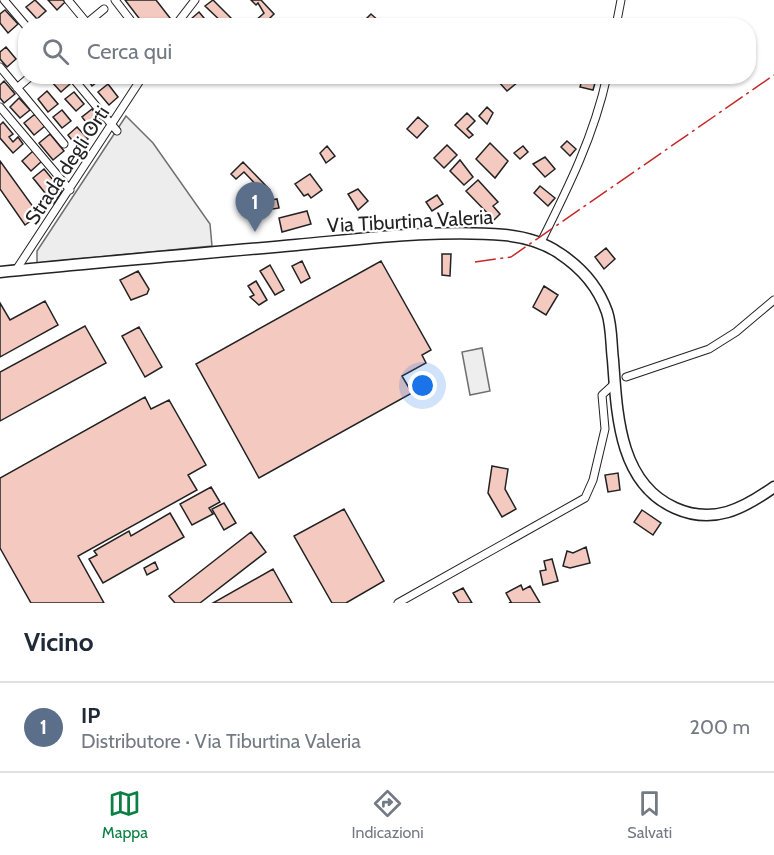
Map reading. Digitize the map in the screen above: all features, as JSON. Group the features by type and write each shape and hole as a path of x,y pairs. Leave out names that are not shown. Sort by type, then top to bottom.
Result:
{"main road":[{"name":"Via Tiburtina Valeria","path":"0,272 418,236 501,234 541,242 578,266 601,296 609,320 624,444 640,481 658,499 688,513 712,516 739,510 774,487"}],"street":[{"path":"4,0 19,18"},
{"path":"68,0 83,18"},
{"path":"94,18 115,0 129,18"},
{"path":"181,18 195,0"},
{"path":"618,18 621,0"},
{"path":"0,67 64,144"},
{"path":"17,87 21,84"},
{"path":"78,84 115,128"},
{"name":"Strada degli Orti","path":"15,270 115,128 138,84"},
{"path":"541,242 577,170 599,111 605,84"},
{"path":"0,107 70,190"},
{"path":"626,377 710,349 751,321 774,300"},
{"path":"398,603 585,498 593,480 605,429 602,395 615,383"}],"shaded area":[{"path":"126,116 153,143 210,224 212,246 37,263 37,251"},
{"path":"482,348 490,391 470,395 462,352"}],"building":[{"path":"35,0 46,11 36,18 26,7"},
{"path":"48,0 63,0 65,2 57,10"},
{"path":"125,0 156,0 170,18 139,18"},
{"path":"213,0 231,18 218,18 205,6"},
{"path":"251,0 261,0 274,14 270,18 258,18 264,13 258,3 256,5"},
{"path":"5,10 18,24 8,33 0,23 0,14"},
{"path":"199,12 204,18 192,18"},
{"path":"6,47 16,59 7,67 0,59 0,52"},
{"path":"4,81 15,94 4,103 0,98 0,85"},
{"path":"54,84 70,84 61,92"},
{"path":"108,84 118,97 109,105 98,92"},
{"path":"501,84 516,84 507,91"},
{"path":"581,84 595,84 593,90 580,87"},
{"path":"47,91 58,104 48,112 38,99"},
{"path":"74,92 84,104 76,111 65,99"},
{"path":"19,98 30,110 20,118 10,107"},
{"path":"487,107 493,113 487,124 479,116"},
{"path":"92,109 101,121 91,129 82,117"},
{"path":"62,110 71,121 62,128 53,117"},
{"path":"467,113 475,121 467,129 473,135 469,138 455,125"},
{"path":"35,114 45,126 34,135 24,123"},
{"path":"418,117 428,126 417,138 407,129"},
{"path":"3,122 13,134 9,137 13,142 18,137 23,144 13,153 0,138 0,125"},
{"path":"77,127 88,139 78,148 68,135"},
{"path":"50,134 64,151 53,160 39,143"},
{"path":"567,141 576,149 570,156 561,147"},
{"path":"490,143 508,161 495,178 476,159"},
{"path":"447,145 457,155 444,168 434,158"},
{"path":"327,146 335,156 326,163 320,153"},
{"path":"523,146 528,152 520,159 514,153"},
{"path":"33,151 42,161 31,171 22,161"},
{"path":"545,157 555,169 545,177 533,164"},
{"path":"460,160 473,177 464,185 450,171"},
{"path":"0,161 39,215 25,225 0,189"},
{"path":"243,162 270,190 266,195 244,172 236,179 231,174"},
{"path":"44,169 62,191 54,204 33,178"},
{"path":"310,174 322,190 311,198 308,194 304,196 295,184"},
{"path":"478,180 498,202 493,206 500,214 494,220 466,191"},
{"path":"540,186 555,198 548,206 534,193"},
{"path":"358,189 368,201 358,210 348,194"},
{"path":"437,195 443,204 432,211 426,202"},
{"path":"271,197 272,200 277,199 279,208 267,210 265,198"},
{"path":"307,211 311,224 282,232 279,218"},
{"path":"606,248 615,259 604,269 595,257"},
{"path":"442,254 451,254 450,276 442,275"},
{"path":"302,261 310,278 301,283 292,266"},
{"path":"381,261 431,350 422,355 426,363 402,376 412,393 259,478 196,364"},
{"path":"270,265 284,290 275,295 260,271"},
{"path":"138,271 149,289 147,294 131,300 120,280"},
{"path":"256,281 267,300 259,305 250,297 254,295 248,286"},
{"path":"544,286 558,295 546,315 533,307"},
{"path":"45,301 58,325 0,357 0,303 10,320"},
{"path":"85,326 106,363 0,421 0,372"},
{"path":"139,327 162,367 145,377 122,336"},
{"path":"145,397 151,409 169,400 206,465 188,475 197,490 78,556 104,603 31,603 0,548 0,478"},
{"path":"492,466 508,469 505,489 516,509 502,517 488,493"},
{"path":"618,473 620,490 608,492 605,475"},
{"path":"211,487 220,502 209,508 213,514 192,525 180,504"},
{"path":"224,503 236,523 224,530 212,509"},
{"path":"344,509 384,581 346,603 332,603 294,536"},
{"path":"642,510 661,523 653,535 634,522"},
{"path":"170,513 184,537 103,583 89,559 97,555 94,551 129,531 131,536"},
{"path":"251,532 266,552 200,603 175,603 169,596"},
{"path":"586,547 590,563 570,568 563,566 567,551 573,553"},
{"path":"552,559 558,581 543,585 540,571 546,570 544,561"},
{"path":"155,562 158,569 147,575 144,568"},
{"path":"273,569 292,603 213,603"},
{"path":"521,585 523,590 530,586 540,603 509,603 511,602 506,593"},
{"path":"463,588 472,603 459,603 453,593"}],"power":[{"path":"475,262 511,257 774,75"}],"place":[{"name":"IP","path":"255,232"}]}
